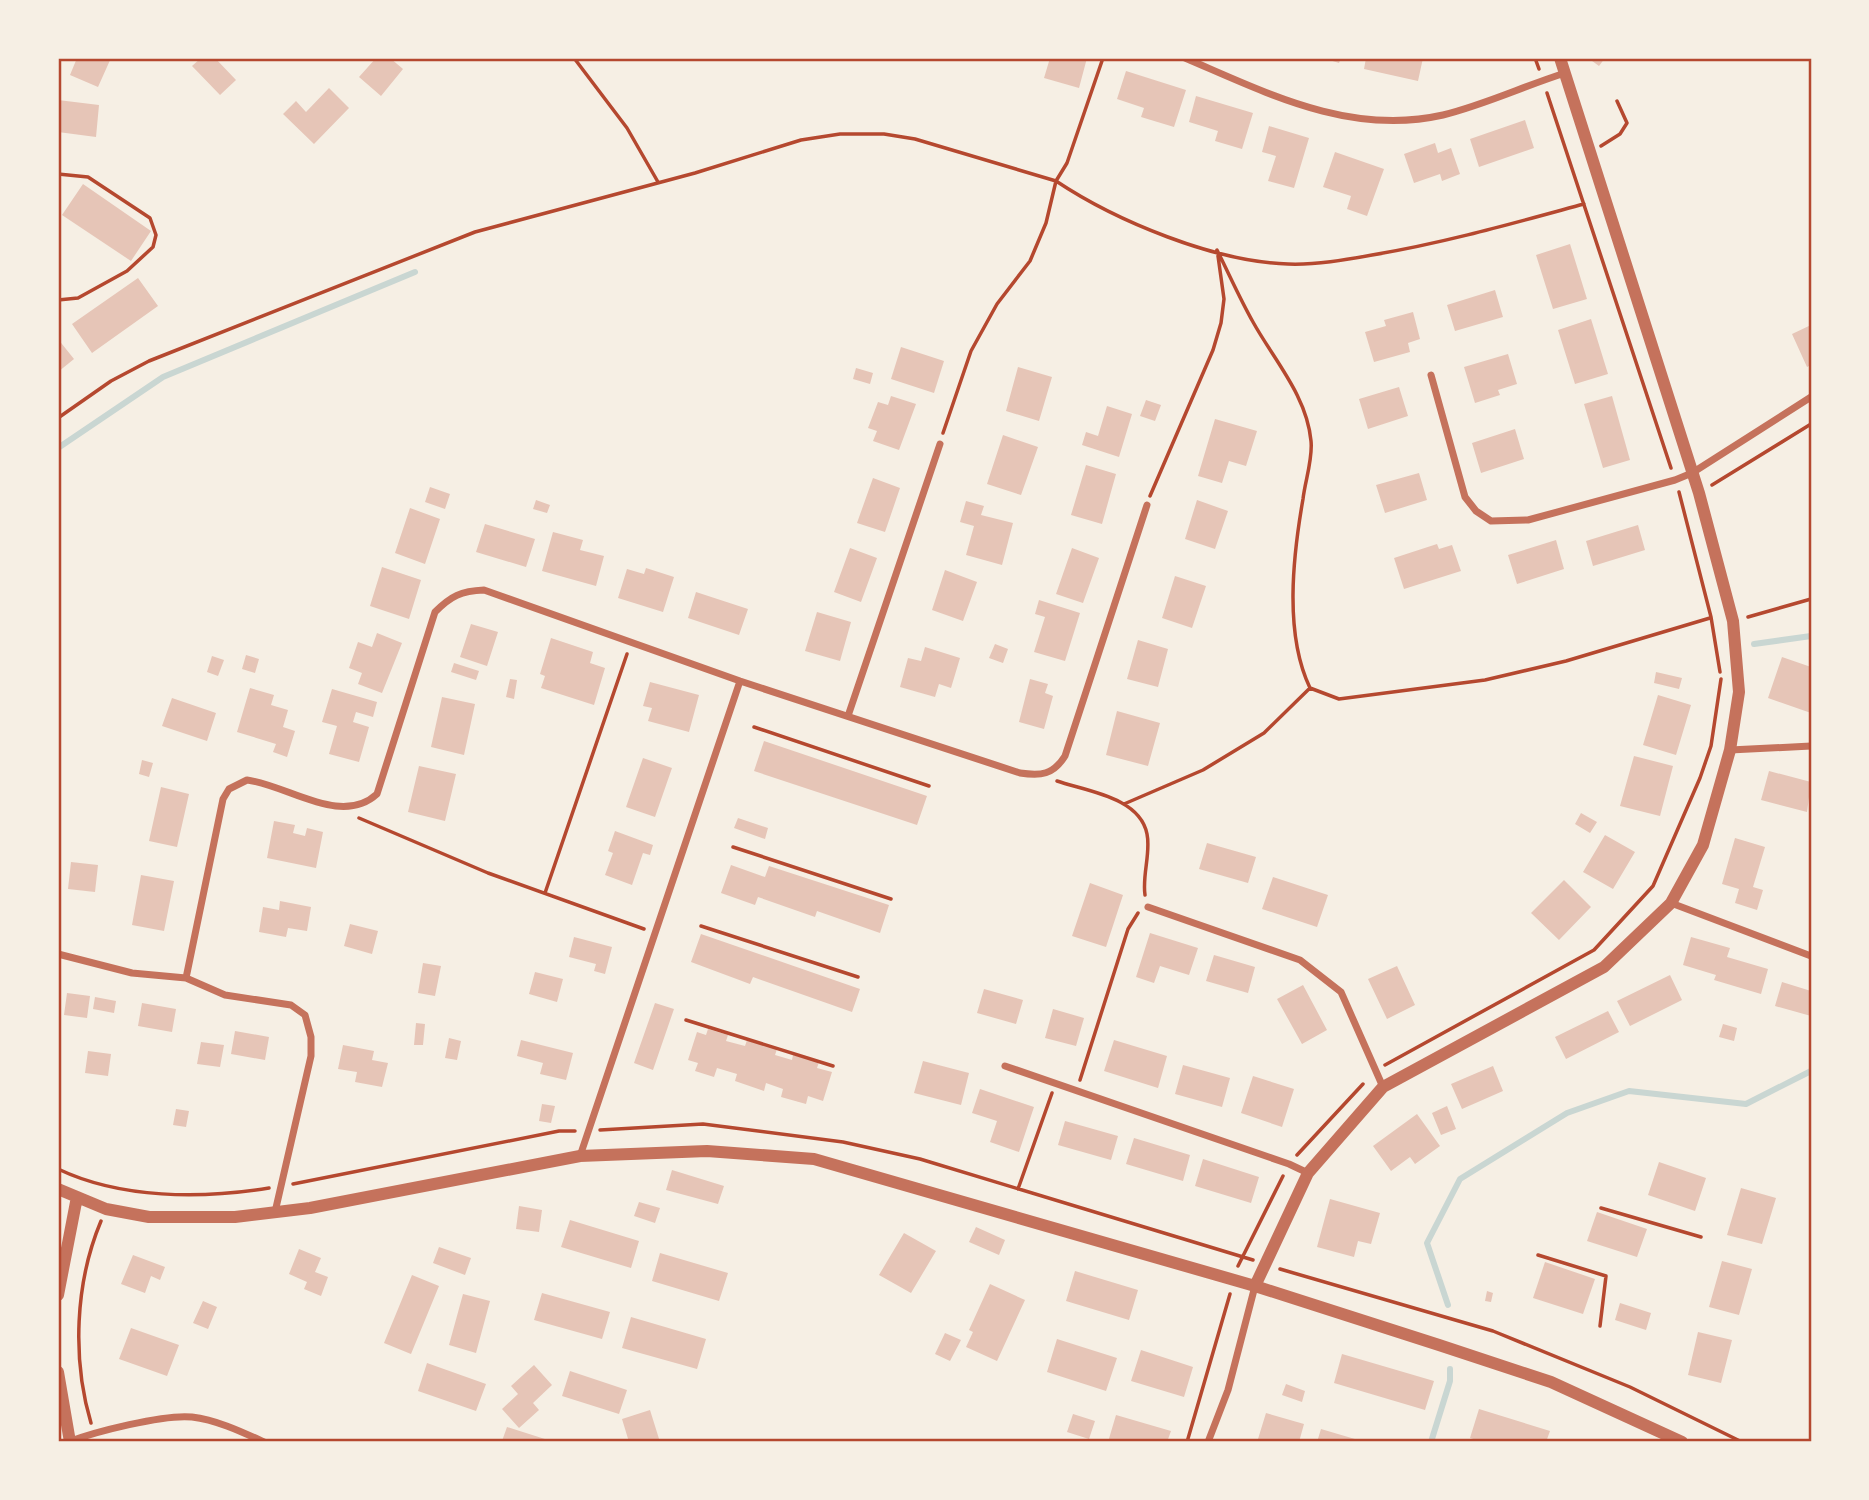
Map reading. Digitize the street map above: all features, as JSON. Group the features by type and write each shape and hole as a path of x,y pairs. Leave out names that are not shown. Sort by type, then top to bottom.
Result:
{"street":[{"path":"1185,58 1290,103 1349,118 1395,120 1442,115 1565,73"},
{"path":"1208,1442 1228,1390 1263,1264 1308,1173 1383,1087 1604,967 1671,903 1703,845 1730,750 1739,692 1733,621 1699,493 1560,58"},
{"path":"1431,375 1465,497 1476,511 1491,521 1528,520 1675,480 1692,473 1811,397"},
{"path":"848,716 940,444"},
{"path":"186,978 223,799 229,789 247,780 351,809 367,804 377,794 435,612 450,597 464,591 484,590 740,681 1020,774 1041,776 1057,768 1065,755 1147,505"},
{"path":"580,1156 653,932 740,681"},
{"path":"1730,750 1811,746"},
{"path":"1671,903 1811,956"},
{"path":"1148,907 1300,960 1340,992 1383,1087"},
{"path":"58,954 132,973 186,978 225,995 291,1005 304,1015 311,1037 311,1056 275,1213"},
{"path":"1005,1066 1056,1081 1308,1173"},
{"path":"58,1189 106,1209 149,1217 275,1213 580,1156 707,1151 814,1159 1255,1286 1550,1382 1682,1442"},
{"path":"58,1295 77,1198"},
{"path":"58,1372 69,1442 104,1431 191,1417 229,1427 264,1442"}],"path":[{"path":"573,58 626,128 659,183"},
{"path":"940,444 971,351 997,304 1030,261 1046,223 1056,181 1066,163 1103,58"},
{"path":"1187,1442 1241,1256 1289,1164 1376,1070 1594,950 1653,886 1711,746 1721,678 1711,617 1683,502 1535,58"},
{"path":"1590,151 1620,134 1627,123 1616,101"},
{"path":"58,419 111,381 172,352 475,232 539,212 659,183 801,140 840,134 884,134 915,139 1056,181 1092,205 1180,241 1288,264 1339,261 1400,251 1584,204"},
{"path":"58,174 88,177 150,218 156,235 153,247 127,271 78,298 58,300"},
{"path":"1147,505 1213,350 1221,323 1224,299 1217,250"},
{"path":"1217,250 1254,323 1294,389 1306,415 1312,442 1292,570 1294,617 1304,675 1310,688 1339,699 1485,680 1566,661 1711,617 1733,621 1811,598"},
{"path":"1683,502 1811,424"},
{"path":"545,893 631,642"},
{"path":"1124,804 1203,770 1264,733 1310,688"},
{"path":"754,727 929,786"},
{"path":"1041,776 1124,804 1136,813 1147,834 1144,892 1148,907 1136,914 1128,929 1077,1089"},
{"path":"351,809 362,822 653,932"},
{"path":"733,847 891,899"},
{"path":"701,926 858,976"},
{"path":"686,1020 832,1066"},
{"path":"1018,1189 1056,1081"},
{"path":"58,1169 103,1184 160,1194 261,1190"},
{"path":"1601,1208 1701,1237"},
{"path":"87,1409 82,1385 79,1311 82,1288 99,1226"},
{"path":"1538,1255 1605,1276 1600,1326"}],"building":[{"path":"77,58 111,58 98,87 70,75"},
{"path":"201,58 215,58 236,80 220,95 192,66"},
{"path":"376,58 390,58 403,69 381,96 359,77"},
{"path":"1050,58 1087,58 1079,88 1044,78"},
{"path":"1323,58 1341,58 1339,63"},
{"path":"1366,58 1423,58 1418,81 1364,69"},
{"path":"1588,58 1605,58 1599,66"},
{"path":"1126,71 1186,90 1174,127 1141,117 1144,108 1117,99"},
{"path":"329,88 349,108 314,144 283,114 296,101 306,112"},
{"path":"1196,96 1253,113 1242,149 1215,141 1218,131 1189,122"},
{"path":"58,100 99,105 96,137 58,132"},
{"path":"1525,120 1534,148 1479,167 1470,139"},
{"path":"1269,126 1309,138 1294,188 1268,181 1276,156 1262,152"},
{"path":"1435,143 1438,153 1451,148 1460,174 1442,181 1440,174 1414,183 1404,154"},
{"path":"1335,152 1384,169 1367,216 1347,209 1351,196 1323,187"},
{"path":"83,184 151,231 131,261 62,215"},
{"path":"1570,244 1587,299 1553,309 1536,255"},
{"path":"138,278 158,306 92,353 72,324"},
{"path":"1495,290 1503,317 1455,331 1447,305"},
{"path":"1413,312 1420,339 1408,343 1410,352 1374,362 1365,332 1386,326 1384,320"},
{"path":"1591,319 1608,374 1575,384 1558,330"},
{"path":"1811,325 1811,365 1807,367 1792,334"},
{"path":"58,339 74,359 58,372"},
{"path":"901,347 944,361 934,393 891,379"},
{"path":"1508,354 1517,384 1498,390 1500,395 1475,403 1464,367"},
{"path":"1018,367 1052,377 1039,421 1006,411"},
{"path":"856,368 873,373 870,384 853,379"},
{"path":"1399,387 1408,416 1368,429 1359,399"},
{"path":"891,396 916,404 899,450 873,441 877,431 868,428 878,402 888,405"},
{"path":"1612,396 1630,460 1603,468 1584,404"},
{"path":"1146,400 1161,405 1155,421 1140,416"},
{"path":"1107,406 1132,414 1119,457 1082,445 1086,432 1098,436"},
{"path":"1215,419 1257,431 1246,466 1229,461 1222,483 1198,476"},
{"path":"1515,429 1524,459 1481,473 1472,443"},
{"path":"1003,435 1038,447 1021,495 987,484"},
{"path":"1086,465 1116,474 1102,524 1071,515"},
{"path":"1419,473 1427,500 1385,513 1376,485"},
{"path":"873,478 900,488 885,532 857,523"},
{"path":"430,487 450,494 445,509 425,502"},
{"path":"536,500 550,505 547,513 533,509"},
{"path":"1197,500 1228,511 1215,549 1185,539"},
{"path":"966,501 984,506 981,515 1013,523 1002,565 966,555 974,526 960,522"},
{"path":"410,508 440,519 425,564 395,553"},
{"path":"485,524 535,539 526,567 476,552"},
{"path":"1638,525 1645,550 1593,566 1586,541"},
{"path":"553,532 583,540 580,550 604,556 596,586 542,571"},
{"path":"1556,540 1564,569 1517,584 1508,555"},
{"path":"1437,544 1439,549 1452,545 1461,571 1404,589 1394,558"},
{"path":"850,548 877,558 861,602 834,592"},
{"path":"1072,548 1099,558 1083,603 1056,594"},
{"path":"382,567 421,580 409,619 370,606"},
{"path":"646,568 674,577 663,612 618,598 627,569 644,574"},
{"path":"945,570 977,582 963,621 932,610"},
{"path":"1175,576 1206,586 1192,628 1162,618"},
{"path":"696,592 748,609 739,635 688,618"},
{"path":"1039,600 1080,613 1065,661 1034,652 1045,617 1035,614"},
{"path":"817,612 851,622 840,661 805,651"},
{"path":"471,624 498,632 487,666 460,657"},
{"path":"377,633 402,643 382,693 358,684 362,673 349,668 358,642 372,647"},
{"path":"551,638 593,652 590,663 605,668 594,705 541,688 545,676 540,674"},
{"path":"1138,640 1168,649 1158,687 1127,679"},
{"path":"995,644 1008,649 1003,663 989,658"},
{"path":"925,647 960,658 951,688 939,684 935,697 900,687 908,658 921,661"},
{"path":"246,655 259,659 255,673 242,669"},
{"path":"212,656 224,660 218,676 207,672"},
{"path":"1782,657 1811,667 1811,713 1768,698"},
{"path":"454,663 479,671 476,680 451,672"},
{"path":"1656,672 1682,678 1679,689 1654,683"},
{"path":"510,679 517,680 514,699 506,697"},
{"path":"1030,679 1048,684 1045,693 1053,696 1044,729 1019,722"},
{"path":"650,682 699,695 689,732 648,721 652,708 643,706"},
{"path":"250,688 274,695 271,705 288,710 283,727 295,731 287,757 273,752 276,744 237,732"},
{"path":"332,689 377,702 373,717 356,712 353,722 369,727 359,762 329,754 337,726 322,722"},
{"path":"1658,695 1691,705 1676,755 1643,745"},
{"path":"442,697 475,704 464,755 431,747"},
{"path":"172,698 216,713 207,741 162,726"},
{"path":"1117,711 1160,723 1148,766 1106,755"},
{"path":"764,741 927,796 917,825 754,771"},
{"path":"1634,756 1673,766 1660,816 1620,806"},
{"path":"643,758 672,768 655,817 626,807"},
{"path":"142,760 153,763 149,777 139,774"},
{"path":"419,766 456,774 445,821 408,812"},
{"path":"1769,771 1811,782 1807,812 1761,800"},
{"path":"161,787 189,794 177,847 149,841"},
{"path":"1581,813 1597,822 1590,833 1575,824"},
{"path":"738,818 768,828 765,839 734,828"},
{"path":"274,821 295,825 293,833 305,836 307,828 323,832 316,868 267,858"},
{"path":"615,831 653,845 650,855 643,853 632,885 605,875 613,853 608,851"},
{"path":"1605,835 1635,852 1613,889 1583,872"},
{"path":"1735,838 1765,847 1753,887 1763,890 1757,910 1735,903 1739,889 1722,884"},
{"path":"1207,843 1256,857 1248,883 1199,869"},
{"path":"71,862 98,865 95,892 68,889"},
{"path":"731,865 765,877 769,866 889,905 880,933 817,911 815,917 758,897 755,905 721,893"},
{"path":"141,875 174,881 164,931 132,925"},
{"path":"1273,877 1328,895 1317,927 1262,909"},
{"path":"1564,880 1591,907 1559,940 1531,913"},
{"path":"1090,883 1123,895 1106,947 1072,936"},
{"path":"280,901 311,907 307,931 288,928 286,937 259,932 263,907 279,910"},
{"path":"350,924 378,931 372,954 344,946"},
{"path":"1150,933 1198,948 1189,975 1160,966 1154,983 1136,977"},
{"path":"701,934 860,989 852,1012 753,977 750,984 691,962"},
{"path":"574,937 612,947 605,974 594,971 596,964 569,957"},
{"path":"1691,937 1730,948 1727,957 1768,969 1761,994 1714,980 1716,975 1683,965"},
{"path":"1214,955 1255,967 1248,993 1206,981"},
{"path":"423,963 441,966 435,996 418,993"},
{"path":"1397,966 1415,1005 1387,1019 1368,979"},
{"path":"535,972 563,979 557,1002 529,994"},
{"path":"1670,975 1682,1000 1630,1026 1617,1001"},
{"path":"1782,982 1811,991 1811,1016 1775,1006"},
{"path":"1303,985 1327,1030 1302,1044 1277,999"},
{"path":"984,989 1023,1000 1016,1024 977,1013"},
{"path":"67,993 90,996 87,1018 64,1015"},
{"path":"95,997 116,1001 114,1013 93,1009"},
{"path":"142,1003 176,1009 172,1032 138,1026"},
{"path":"655,1003 674,1009 653,1070 634,1063"},
{"path":"1053,1009 1084,1018 1076,1046 1045,1038"},
{"path":"1608,1011 1619,1032 1566,1059 1555,1037"},
{"path":"416,1023 425,1024 423,1045 414,1045"},
{"path":"1723,1024 1737,1028 1734,1041 1719,1037"},
{"path":"708,1029 728,1035 726,1041 745,1046 747,1040 777,1049 775,1055 792,1060 793,1055 819,1062 817,1068 832,1072 823,1101 808,1096 806,1104 781,1097 783,1089 766,1083 764,1091 735,1081 737,1074 717,1068 714,1077 695,1071 698,1063 688,1060 697,1032 706,1035"},
{"path":"235,1031 269,1037 265,1060 231,1054"},
{"path":"449,1038 461,1041 457,1060 445,1058"},
{"path":"521,1040 573,1053 566,1080 540,1074 543,1063 517,1056"},
{"path":"1114,1040 1167,1056 1158,1088 1104,1071"},
{"path":"201,1042 224,1045 220,1067 197,1064"},
{"path":"343,1045 374,1051 372,1060 388,1063 382,1087 355,1082 357,1072 338,1069"},
{"path":"88,1051 111,1054 108,1076 85,1073"},
{"path":"923,1061 969,1073 961,1105 914,1093"},
{"path":"1183,1065 1230,1078 1222,1107 1175,1094"},
{"path":"1493,1066 1503,1091 1462,1109 1451,1084"},
{"path":"1253,1076 1294,1089 1282,1127 1241,1113"},
{"path":"980,1089 1034,1107 1019,1152 990,1142 997,1121 972,1113"},
{"path":"542,1104 555,1106 551,1123 539,1121"},
{"path":"1447,1106 1456,1129 1441,1135 1432,1113"},
{"path":"176,1109 189,1111 186,1127 173,1125"},
{"path":"1417,1114 1440,1146 1415,1164 1410,1157 1391,1171 1373,1146"},
{"path":"1065,1121 1118,1136 1111,1160 1058,1145"},
{"path":"1134,1138 1190,1155 1183,1181 1126,1164"},
{"path":"1203,1159 1259,1177 1251,1203 1195,1186"},
{"path":"1659,1162 1706,1178 1695,1211 1648,1195"},
{"path":"672,1170 724,1186 718,1204 666,1190"},
{"path":"1741,1188 1776,1198 1762,1244 1727,1235"},
{"path":"1330,1199 1380,1213 1371,1244 1358,1241 1354,1257 1317,1247"},
{"path":"639,1202 660,1208 655,1223 634,1216"},
{"path":"519,1206 542,1210 539,1232 516,1229"},
{"path":"1597,1212 1647,1229 1637,1257 1587,1241"},
{"path":"570,1220 639,1241 631,1268 561,1247"},
{"path":"976,1227 1005,1240 999,1255 969,1242"},
{"path":"904,1233 936,1251 911,1293 879,1275"},
{"path":"439,1247 471,1258 465,1275 433,1263"},
{"path":"299,1249 321,1258 315,1272 328,1277 321,1296 304,1289 307,1282 289,1274"},
{"path":"660,1253 728,1273 719,1301 652,1281"},
{"path":"133,1255 165,1267 160,1280 151,1276 145,1293 121,1284"},
{"path":"1722,1261 1752,1269 1739,1315 1709,1307"},
{"path":"1545,1262 1595,1279 1583,1314 1533,1298"},
{"path":"1075,1271 1138,1290 1129,1320 1066,1301"},
{"path":"412,1275 439,1286 411,1354 384,1343"},
{"path":"990,1284 1025,1300 997,1361 966,1347 973,1332 969,1330"},
{"path":"1487,1291 1493,1293 1491,1302 1485,1301"},
{"path":"542,1293 610,1312 602,1339 534,1320"},
{"path":"463,1294 490,1301 476,1353 449,1345"},
{"path":"203,1301 217,1307 208,1329 193,1323"},
{"path":"1620,1303 1651,1313 1646,1330 1615,1320"},
{"path":"631,1317 706,1339 697,1369 622,1348"},
{"path":"131,1328 179,1345 167,1376 119,1359"},
{"path":"1698,1332 1732,1340 1721,1383 1688,1375"},
{"path":"945,1333 961,1340 950,1361 935,1354"},
{"path":"1057,1339 1117,1358 1106,1391 1047,1372"},
{"path":"1141,1350 1193,1367 1184,1397 1131,1381"},
{"path":"1342,1354 1434,1381 1425,1410 1334,1383"},
{"path":"427,1363 486,1384 476,1411 418,1391"},
{"path":"534,1365 552,1385 533,1403 539,1410 519,1428 502,1409 518,1394 511,1386"},
{"path":"570,1371 627,1390 619,1414 562,1396"},
{"path":"1286,1384 1305,1391 1302,1402 1282,1395"},
{"path":"1479,1409 1550,1431 1546,1442 1483,1442 1470,1438"},
{"path":"650,1410 660,1442 629,1442 622,1419"},
{"path":"1266,1413 1304,1424 1299,1442 1258,1439"},
{"path":"1073,1414 1095,1421 1089,1439 1067,1432"},
{"path":"1116,1415 1171,1431 1167,1442 1108,1442"},
{"path":"507,1427 548,1440 502,1441"},
{"path":"1321,1429 1365,1442 1317,1442"}],"waterway":[{"path":"58,448 163,377 415,272"},
{"path":"1754,644 1811,636"},
{"path":"1448,1305 1427,1243 1460,1179 1567,1113 1629,1091 1746,1104 1811,1071"},
{"path":"1431,1442 1450,1381 1450,1369"}]}
